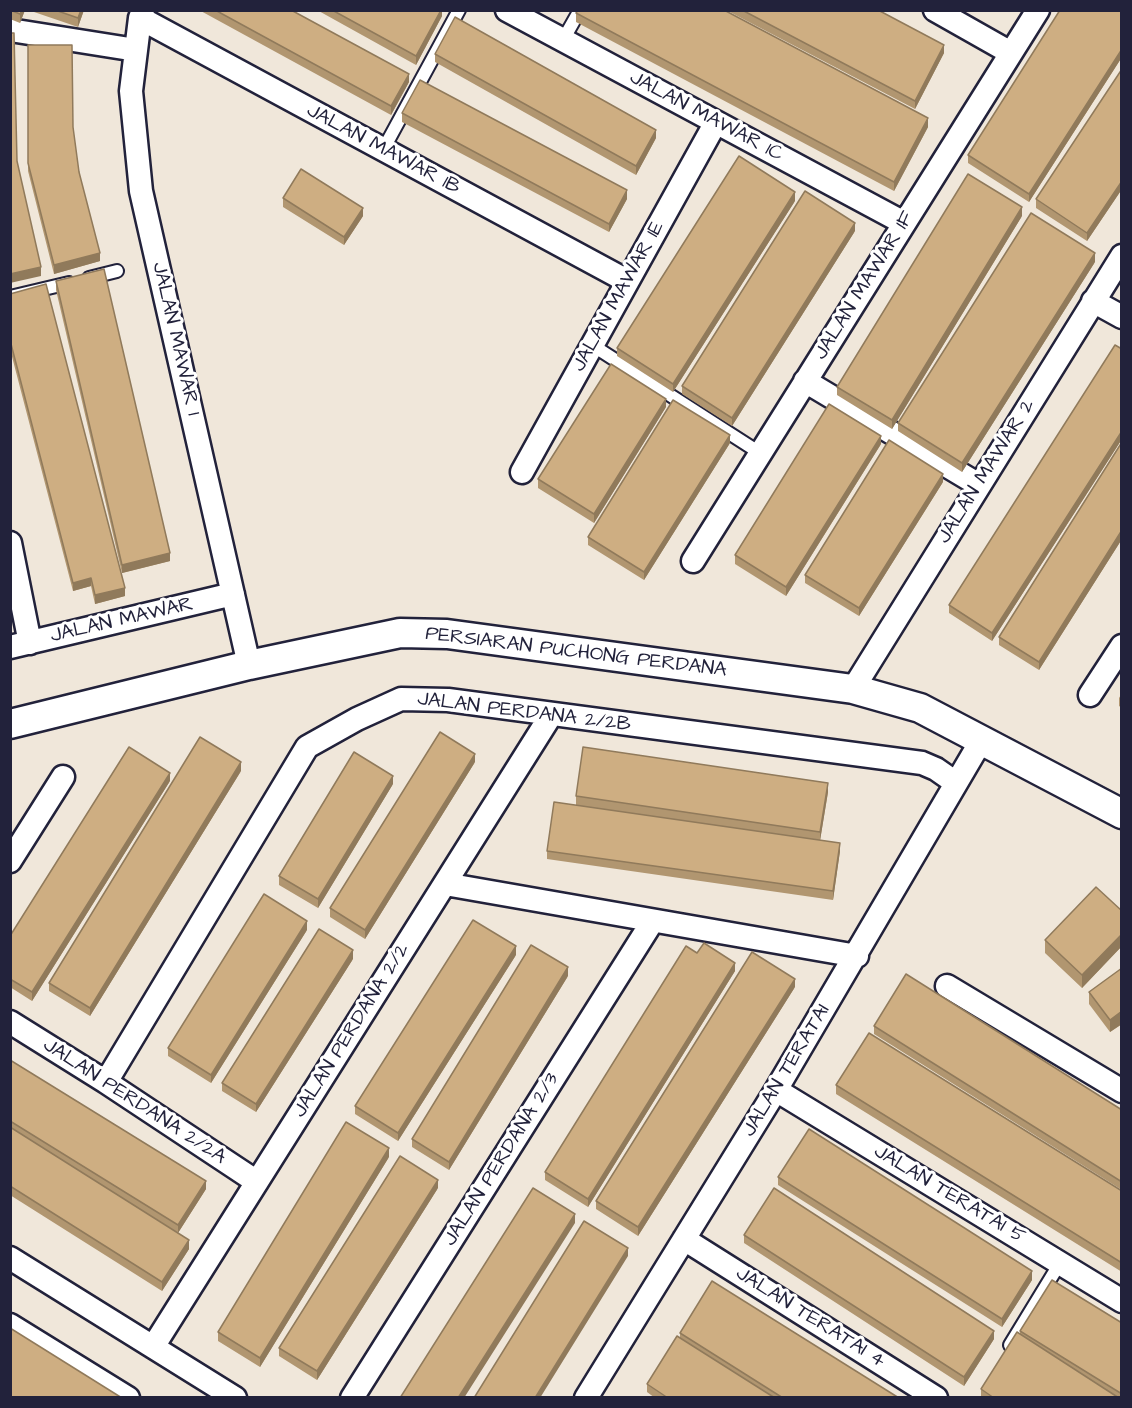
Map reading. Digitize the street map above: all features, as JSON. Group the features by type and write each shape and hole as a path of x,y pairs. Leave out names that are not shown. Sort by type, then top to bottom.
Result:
{"street":[{"name":"JALAN MAWAR 1C","path":"507,10 904,223"},
{"path":"934,10 1011,53"},
{"name":"JALAN MAWAR 1F","path":"693,561 1038,10"},
{"name":"JALAN MAWAR 1B","path":"141,14 383,150 627,281"},
{"name":"JALAN MAWAR 1","path":"141,14 131,91 141,191 249,665"},
{"path":"10,30 136,50"},
{"name":"JALAN MAWAR 1E","path":"522,471 716,122"},
{"name":"JALAN MAWAR 2","path":"854,689 1122,256"},
{"path":"1093,301 1122,317"},
{"path":"805,381 979,485"},
{"path":"10,543 20,645"},
{"name":"JALAN MAWAR","path":"20,645 233,594"},
{"name":"PERSIARAN PUCHONG PERDANA","path":"10,724 249,665 400,633 447,634 854,689 920,708 1122,814"},
{"path":"1090,695 1122,646"},
{"name":"JALAN PERDANA 2/2B","path":"106,1082 307,747 357,719 401,699 448,700 922,763 936,769 956,783"},
{"name":"JALAN PERDANA 2/2","path":"153,1347 551,715"},
{"name":"JALAN TERATAI","path":"589,1397 857,956 981,741"},
{"path":"10,861 63,777"},
{"path":"445,884 857,956"},
{"name":"JALAN PERDANA 2/3","path":"352,1398 652,921"},
{"path":"947,986 1122,1091"},
{"name":"JALAN PERDANA 2/2A","path":"10,1022 106,1082 257,1182"},
{"name":"JALAN TERATAI 5","path":"776,1090 1122,1301"},
{"name":"JALAN TERATAI 4","path":"684,1239 936,1398"},
{"path":"10,1258 235,1398"},
{"path":"10,1325 128,1398"}],"lane":[{"path":"383,150 459,10"},
{"path":"563,40 580,10"},
{"path":"10,297 117,271"},
{"path":"592,345 760,453"},
{"path":"1001,1359 1060,1263"}],"building":[{"path":"10,10 22,10 20,14"},
{"path":"55,10 81,10 78,18"},
{"path":"215,10 291,10 409,74 391,106"},
{"path":"332,10 441,10 416,56"},
{"path":"578,10 724,10 928,118 894,182 576,13"},
{"path":"742,10 878,10 944,45 915,101"},
{"path":"1060,10 1122,10 1122,49 1029,194 968,155"},
{"path":"455,17 656,130 636,166 435,54"},
{"path":"10,33 14,33 17,161 41,267 10,274"},
{"path":"28,45 72,45 73,127 79,172 100,253 54,265 28,163"},
{"path":"1122,69 1122,181 1087,233 1036,199"},
{"path":"420,80 627,190 609,224 402,113"},
{"path":"739,156 795,192 673,384 617,348"},
{"path":"301,169 363,208 344,237 283,198"},
{"path":"968,174 1022,207 892,420 837,387"},
{"path":"805,191 855,223 732,418 682,386"},
{"path":"1031,213 1095,253 962,463 898,423"},
{"path":"104,269 170,553 122,565 56,281"},
{"path":"46,284 125,588 95,595 91,578 73,583 10,340 10,294"},
{"path":"1115,345 1122,349 1122,431 992,633 949,605"},
{"path":"611,364 666,399 594,514 538,479"},
{"path":"673,400 730,435 644,572 588,537"},
{"path":"829,404 881,436 786,587 735,555"},
{"path":"889,440 943,474 859,608 805,575"},
{"path":"1122,442 1122,530 1039,662 999,637"},
{"path":"440,732 475,754 365,930 330,908"},
{"path":"200,737 241,762 90,1008 49,983"},
{"path":"129,747 170,773 32,992 10,979 10,936"},
{"path":"583,747 828,783 820,832 576,796"},
{"path":"354,752 393,776 318,899 279,876"},
{"path":"554,802 840,843 833,891 547,851"},
{"path":"1096,887 1122,911 1122,934 1082,975 1045,940"},
{"path":"264,894 307,921 211,1075 168,1048"},
{"path":"473,920 516,946 398,1133 355,1106"},
{"path":"319,929 353,950 256,1104 222,1083"},
{"path":"704,943 735,963 588,1199 545,1172 686,946 697,953"},
{"path":"531,945 568,967 449,1162 412,1139"},
{"path":"752,952 795,979 638,1227 596,1201"},
{"path":"1122,968 1122,1011 1110,1020 1089,992"},
{"path":"906,974 1122,1110 1122,1182 874,1026"},
{"path":"869,1033 1122,1191 1122,1263 836,1085"},
{"path":"10,1060 206,1181 178,1225 10,1121"},
{"path":"346,1122 389,1148 260,1358 218,1332"},
{"path":"10,1127 189,1240 162,1282 10,1186"},
{"path":"809,1129 1032,1271 1002,1319 778,1177"},
{"path":"400,1156 438,1180 317,1371 279,1348"},
{"path":"533,1188 575,1214 458,1398 400,1398"},
{"path":"774,1188 994,1331 964,1377 744,1235"},
{"path":"584,1221 628,1248 535,1398 474,1398"},
{"path":"1052,1280 1122,1323 1122,1394 1020,1331"},
{"path":"712,1281 899,1398 783,1398 680,1333"},
{"path":"10,1328 122,1398 10,1398"},
{"path":"1017,1332 1119,1398 994,1398 981,1389"},
{"path":"677,1336 775,1398 668,1398 647,1384"}]}
